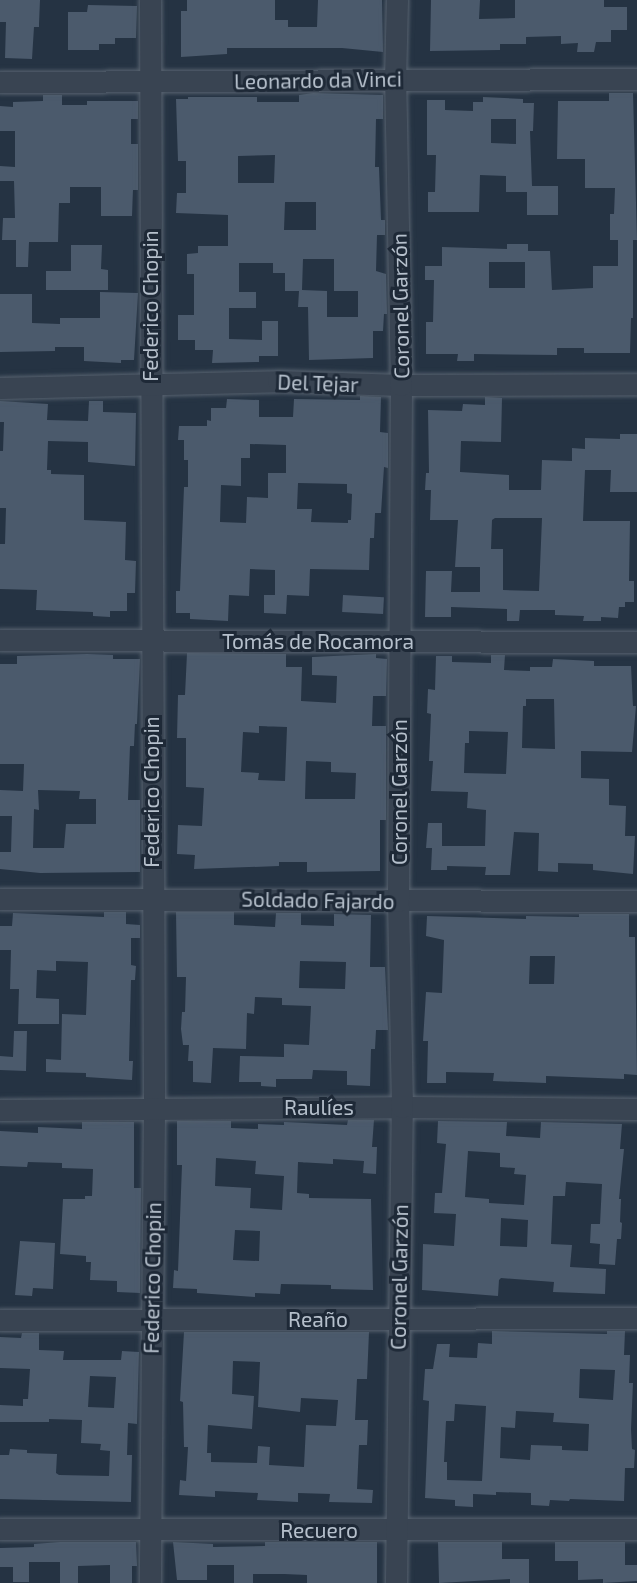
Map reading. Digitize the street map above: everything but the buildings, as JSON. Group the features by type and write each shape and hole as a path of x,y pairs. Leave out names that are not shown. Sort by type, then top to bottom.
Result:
{"street":[{"name":"Federico Chopin","path":"150,0 153,1109 150,1583"},
{"name":"Coronel Garzón","path":"396,1583 402,1107 398,901 402,385 395,80 397,0"},
{"name":"Leonardo da Vinci","path":"0,82 637,79"},
{"name":"Del Tejar","path":"0,388 278,381 402,385 637,384"},
{"name":"Tomás de Rocamora","path":"0,640 637,642"},
{"name":"Soldado Fajardo","path":"0,899 152,897 398,901 637,901"},
{"name":"Raulíes","path":"0,1110 402,1107 637,1109"},
{"name":"Reaño","path":"0,1320 637,1318"},
{"name":"Recuero","path":"0,1529 637,1529"}]}
